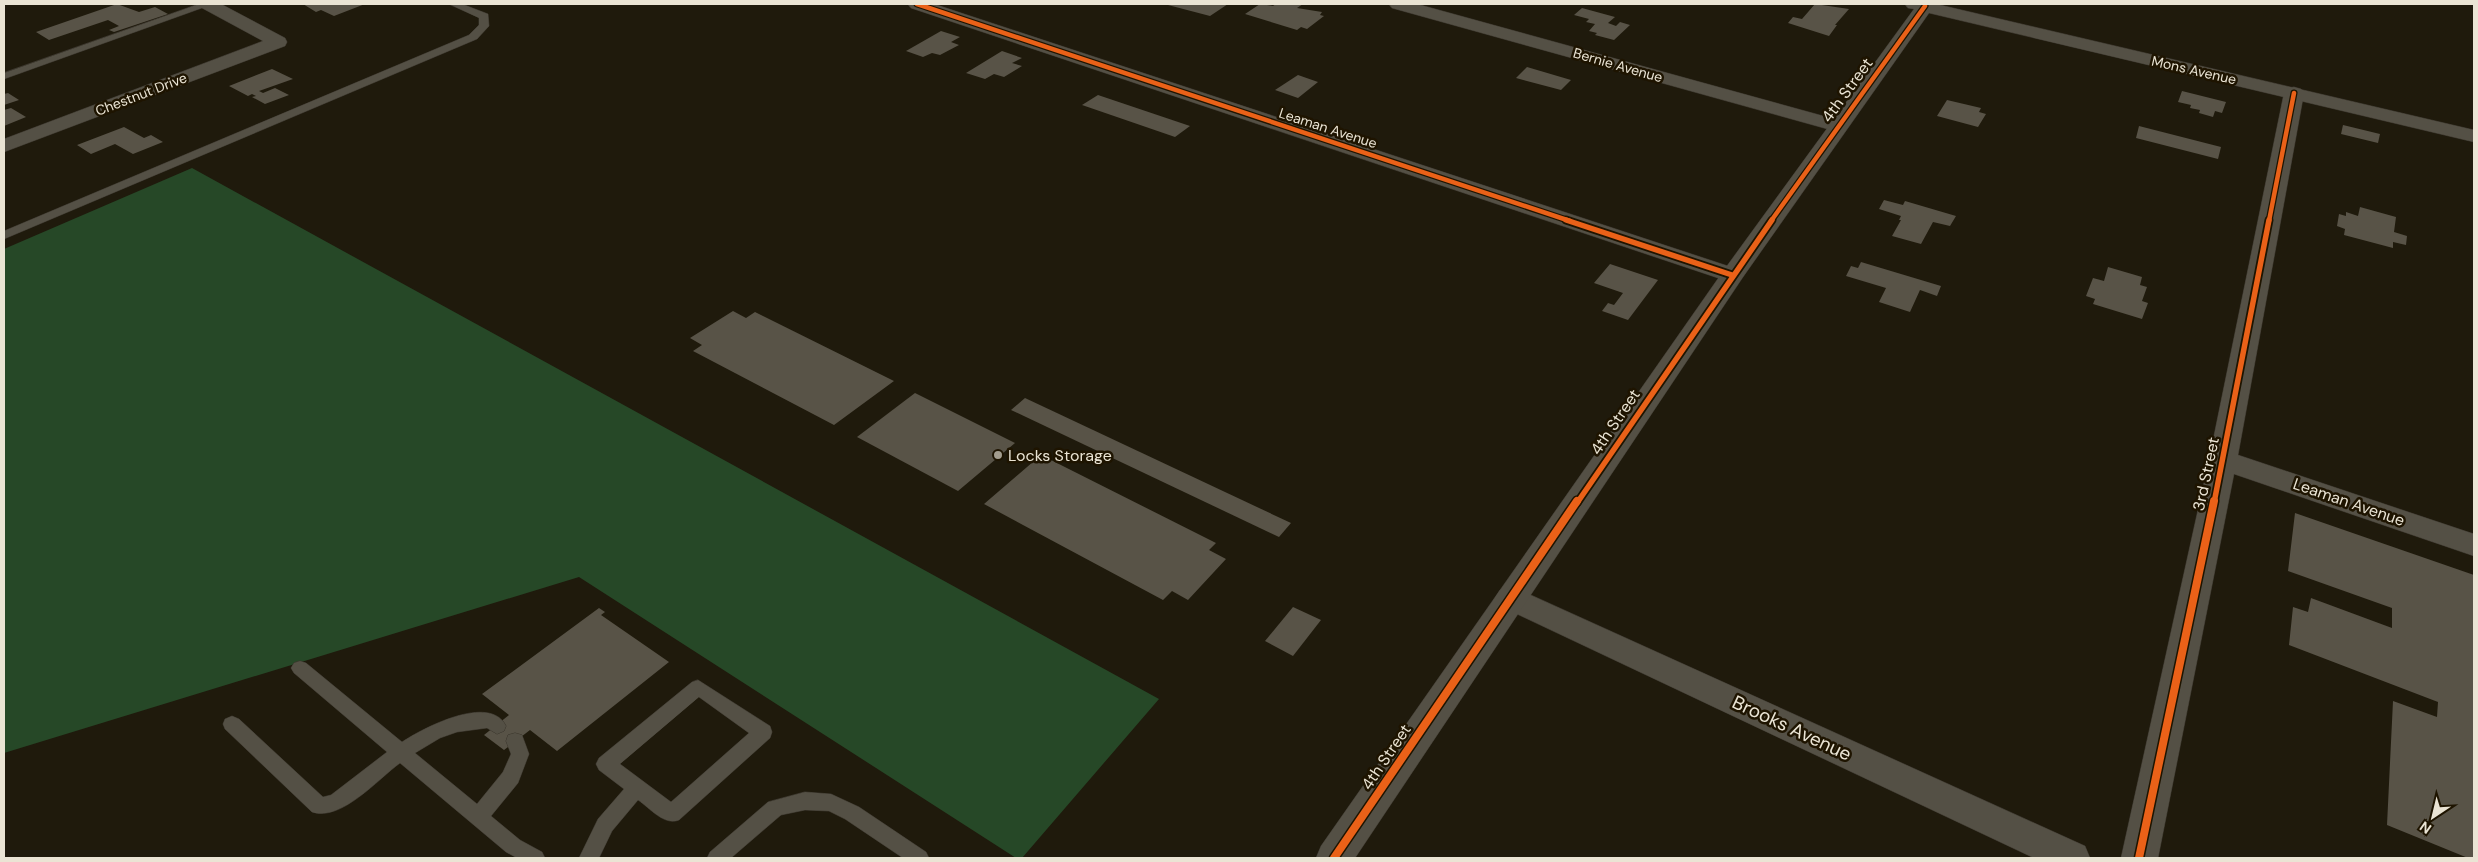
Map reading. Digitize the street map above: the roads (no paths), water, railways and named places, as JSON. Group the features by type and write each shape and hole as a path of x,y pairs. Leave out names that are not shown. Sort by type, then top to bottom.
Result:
{"street":[{"name":"Chestnut Drive","path":"4,146 278,42 208,4"},
{"name":"Leaman Avenue","path":"916,4 1732,275"},
{"name":"Bernie Avenue","path":"1398,4 1838,126"},
{"name":"4th Street","path":"1334,858 1732,275 1838,126 1920,5"},
{"name":"Mons Avenue","path":"1920,5 2474,136"},
{"name":"3rd Street","path":"2138,858 2224,460 2294,94"},
{"name":"Leaman Avenue","path":"2224,460 2474,545"},
{"name":"Brooks Avenue","path":"1511,598 2072,858"}],"lane":[{"path":"4,76 208,4"},
{"path":"4,235 474,37 484,26 484,16 454,4"},
{"path":"300,668 513,846 535,858"},
{"path":"698,687 764,732 672,814 637,787 606,764 698,687"},
{"path":"232,724 319,806 336,803 427,735 445,727 482,720 491,720 497,726"},
{"path":"478,817 511,777 520,754 515,741"},
{"path":"589,858 604,825 637,787"},
{"path":"717,858 775,808 805,801 831,803 852,813 919,858"}],"place":[{"name":"Locks Storage","path":"998,455"}]}
